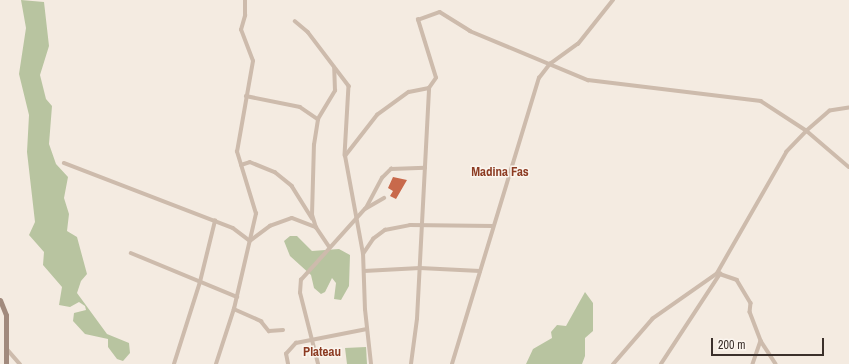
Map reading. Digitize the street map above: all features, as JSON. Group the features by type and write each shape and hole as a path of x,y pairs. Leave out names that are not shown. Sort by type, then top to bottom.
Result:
{"street":[{"path":"216,364 234,309 256,214 241,165 238,137 253,61 241,30 245,16 245,0"},
{"path":"452,364 531,97 550,64 578,44 613,0"},
{"path":"411,364 420,268 420,226 425,168 429,88 436,78 418,20 440,12 470,31 588,80 760,101 807,131 849,167"},
{"path":"295,21 308,32 349,86 345,156 363,254 367,329 371,364"},
{"path":"329,247 316,227 314,220 314,131 318,119 335,91 334,68"},
{"path":"345,156 377,116 409,92 429,88"},
{"path":"246,96 294,106 318,119"},
{"path":"660,364 717,274 787,152 807,131 830,111 849,108"},
{"path":"241,165 250,162 275,172 292,186 314,220"},
{"path":"64,163 233,228 250,241"},
{"path":"318,364 311,339 310,323 300,294 301,280 329,247 357,220 365,209 382,178 391,169 425,168"},
{"path":"365,209 384,198"},
{"path":"250,241 270,226 292,218 316,227"},
{"path":"174,364 200,282 215,221"},
{"path":"363,254 373,239 385,230 420,226 493,226"},
{"path":"131,253 237,297"},
{"path":"364,272 420,268 480,271"},
{"path":"717,274 737,280 745,291 761,341 776,364"},
{"path":"614,364 653,319 717,274"},
{"path":"0,300 6,316 6,364"},
{"path":"234,309 261,321 269,331 283,330"},
{"path":"288,364 286,354 296,343 367,329"},
{"path":"753,364 761,341"},
{"path":"7,349 20,364"}],"green space":[{"path":"21,0 44,2 49,46 40,75 46,99 52,106 49,144 56,164 68,177 64,198 69,214 67,231 77,237 87,274 81,281 77,293 107,334 129,343 130,353 123,361 117,359 108,347 108,339 85,334 73,321 74,313 86,310 85,306 79,302 70,307 59,305 62,287 43,265 44,252 29,235 35,222 27,152 29,115 19,74 26,28"},
{"path":"290,236 297,236 312,251 339,249 350,255 349,286 341,300 334,299 336,283 332,278 325,292 321,294 314,288 311,275 290,256 284,241"},
{"path":"585,292 593,303 593,331 585,338 585,356 582,364 526,364 533,349 552,338 551,332 557,325 566,326"},
{"path":"366,347 367,364 347,364 345,348"}],"building":[{"path":"393,177 407,180 396,199 390,196 393,191 388,188"}],"district":[{"name":"Madina Fas","path":"500,172"},
{"name":"Plateau","path":"322,352"}]}
